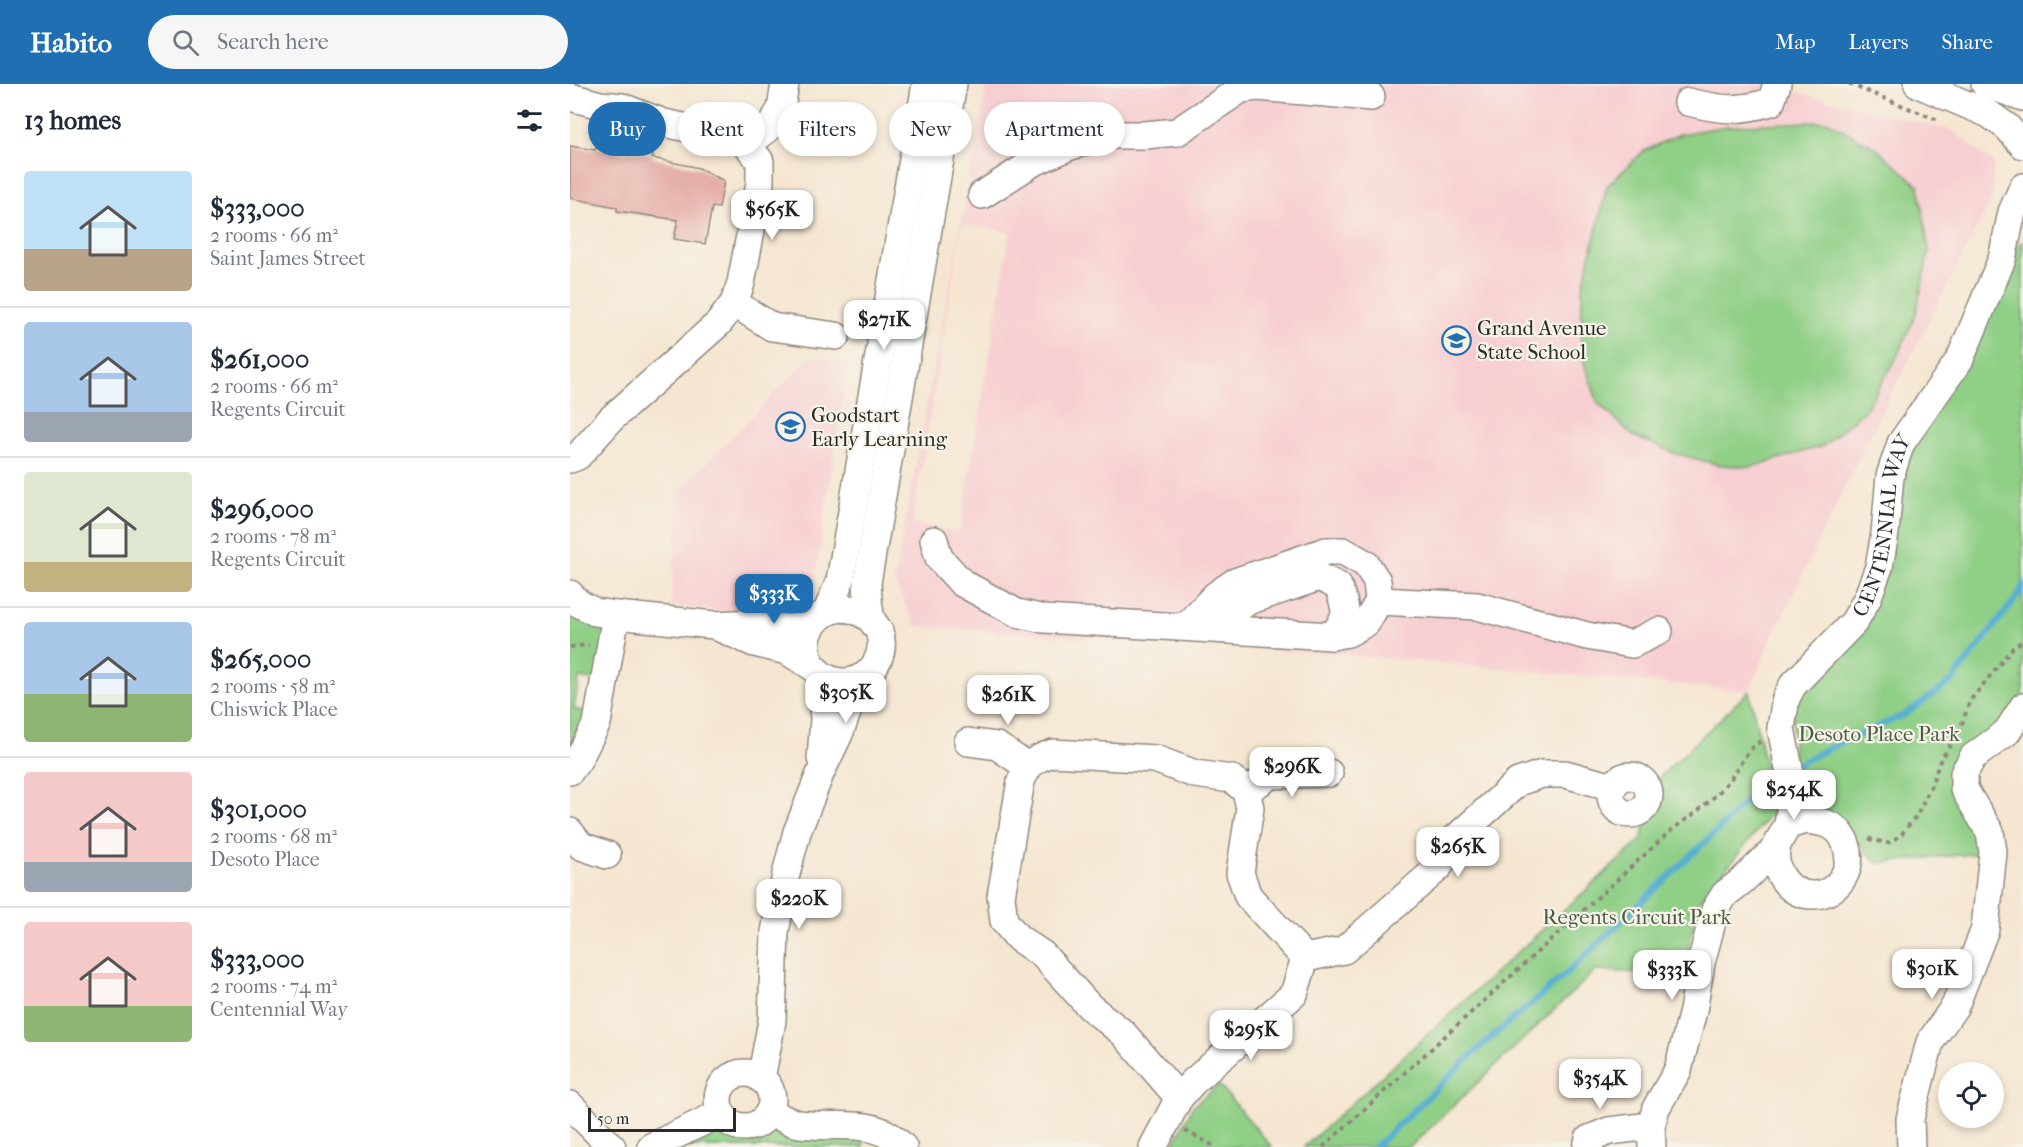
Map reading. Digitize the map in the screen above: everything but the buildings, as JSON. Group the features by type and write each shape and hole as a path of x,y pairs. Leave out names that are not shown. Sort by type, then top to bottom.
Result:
{"street":[{"path":"765,131 781,109 785,84"},
{"path":"820,774 824,719 817,670 807,653 807,638 840,581 926,84"},
{"path":"872,620 867,583 953,84"},
{"path":"1688,102 1718,109 1746,109 1771,102 1777,84"},
{"path":"1918,84 1989,114 2007,127 2023,145"},
{"path":"1985,84 2023,97"},
{"path":"982,195 1032,163 1068,147 1105,135 1177,132 1241,89 1257,87 1371,97"},
{"path":"570,97 600,105 622,107 678,126"},
{"path":"570,459 578,456 611,419 718,323 734,303 741,283 760,183 760,161 756,156"},
{"name":"CENTENNIAL WAY","path":"1791,888 1777,870 1792,782 1775,745 1781,728 1785,698 1793,685 1854,622 1867,599 1879,567 1890,476 1900,443 1960,359 2002,260 2012,212 2023,187"},
{"name":"CENTENNIAL WAY","path":"2002,260 2023,235"},
{"path":"734,303 772,327 836,336"},
{"path":"934,540 939,558 962,583 1017,613 1044,619 1332,636 1348,633 1366,623 1379,601 1377,581 1366,564 1343,551 1326,551 1235,582 1216,596 1185,627"},
{"path":"1218,629 1248,601 1319,577 1338,586 1345,605 1344,621 1332,636"},
{"path":"570,594 578,603 595,612 714,625 755,623 788,628 820,618 839,608 851,608 862,612 872,620 878,629 881,652 870,672 850,682 839,682 787,651 754,643 714,625"},
{"path":"1379,601 1478,606 1587,636 1632,644 1659,632"},
{"path":"570,771 579,760 597,723 616,615"},
{"path":"761,1079 772,1021 775,932 786,874 797,832 820,774 840,734 860,678"},
{"path":"1911,1147 1910,1119 1930,1042 1955,1006 1985,929 1993,852 1990,832 1964,789 1964,772 1973,757 2007,732 2023,707"},
{"path":"968,742 997,746 1027,766"},
{"path":"1179,1098 1124,1033 1090,1007 1042,955 1017,938 1004,921 1001,896 1021,781 1027,766 1039,757 1053,753 1155,759 1195,774 1232,778 1246,791 1250,808 1240,873 1248,896 1305,958"},
{"path":"1246,791 1270,775 1329,773"},
{"path":"1305,958 1344,950 1438,868 1456,838 1518,782 1542,774 1565,774 1613,787"},
{"path":"1742,881 1772,883 1811,895 1828,892 1844,878 1850,855 1843,835 1826,822 1792,782"},
{"path":"1587,1147 1589,1139 1609,1131 1652,1137 1656,1108 1677,1070 1693,1011 1701,963 1715,910 1725,894 1742,881 1782,837 1806,820 1826,822"},
{"path":"570,832 580,846 607,855"},
{"path":"1153,1147 1179,1098 1193,1082 1293,994 1305,958"},
{"path":"744,1074 761,1079 771,1094 770,1112 758,1124 742,1127 734,1125 722,1113 718,1105 718,1096 722,1087 727,1080 744,1074"},
{"path":"570,1105 612,1147"},
{"path":"770,1112 799,1124 867,1126 881,1130 903,1147"},
{"path":"651,1147 722,1113"}],"path":[{"path":"1849,84 1943,122"},
{"path":"1867,836 1872,840 1888,843 1900,836 1917,815 1940,761 1959,732 1970,701 2014,646 2023,641"},
{"path":"1323,1147 1674,828 1698,812 1731,779 1750,748 1765,738 1775,745"},
{"path":"1167,1121 1216,1147"}],"shaded area":[{"name":"Grand Avenue State School","path":"987,84 1761,84 1951,130 1994,163 1992,199 1863,449 1767,648 1749,691 1374,657 916,626 894,582","holes":["962,224 1010,232 960,532 912,524"]},
{"name":"Goodstart Early Learning","path":"810,357 848,363 811,602 798,617 671,606 680,490"}],"green space":[{"path":"1827,121 1876,148 1919,186 1929,251 1916,314 1895,361 1865,410 1823,446 1751,467 1720,465 1677,454 1633,436 1598,403 1581,354 1582,290 1607,186 1644,151 1680,134 1727,126"},
{"name":"Desoto Place Park","path":"2023,242 2023,707 1964,773 1993,852 1877,863 1849,832 1826,822 1793,789 1793,685 1854,622 1890,476 2002,259"},
{"path":"570,594 591,609 616,615 597,723 570,771 570,760 577,751 570,746","holes":["579,678 597,681 591,713 574,709"]},
{"name":"Regents Circuit Park","path":"1749,691 1775,809 1698,903 1683,974 1595,971 1410,1147 1304,1147 1641,840 1661,776"},
{"path":"1219,1085 1272,1147 1178,1147 1174,1143 1193,1106"},
{"path":"721,1113 739,1125 760,1121 867,1126 863,1147 651,1147"}],"waterway":[{"path":"1796,765 1904,715 1952,681 2020,593 2023,585"},
{"path":"1375,1147 1477,1050 1568,972 1723,825 1764,781 1782,772"}],"place":[{"name":"Grand Avenue State School","path":"1456,340"},
{"name":"Goodstart Early Learning","path":"790,427"}]}
